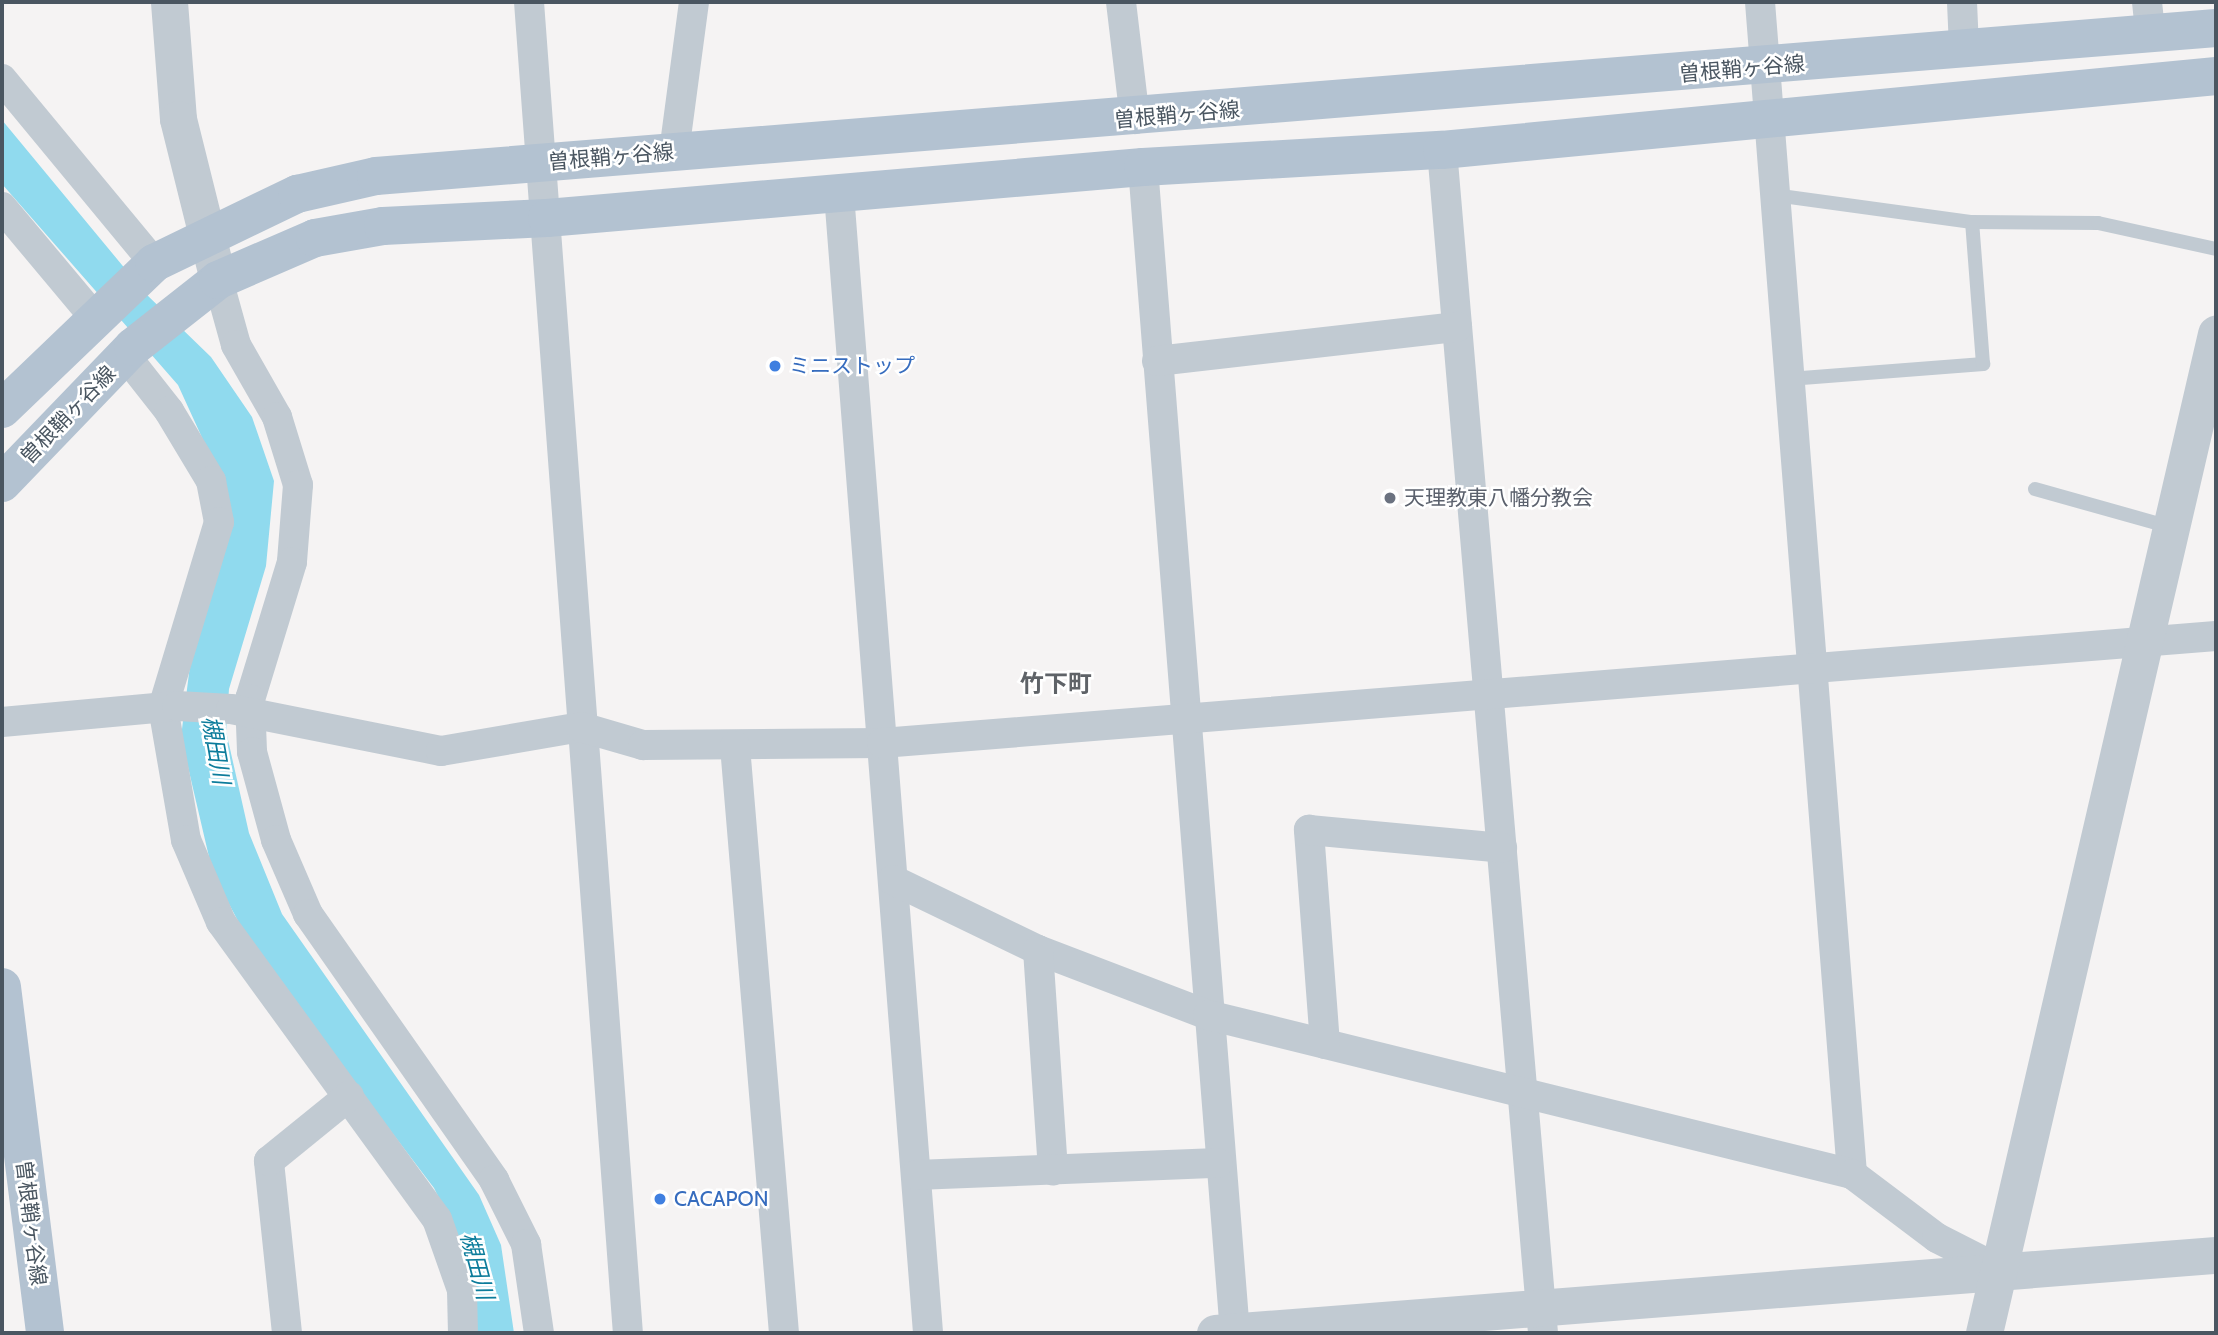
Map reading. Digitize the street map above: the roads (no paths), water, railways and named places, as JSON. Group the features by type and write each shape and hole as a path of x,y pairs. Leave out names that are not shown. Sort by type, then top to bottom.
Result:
{"main road":[{"name":"曽根鞘ヶ谷線","path":"97,312 154,263 204,234 298,194 376,176 1763,67 1964,47 2148,18 2216,29"},
{"path":"218,281 342,233 839,194 1143,166 1442,150 1768,115 2216,76"},
{"name":"曽根鞘ヶ谷線","path":"2,483 129,351 218,281"},
{"path":"2,409 97,312"},
{"name":"曽根鞘ヶ谷線","path":"2,987 45,1333"}],"street":[{"path":"169,2 178,119 204,234 236,345 277,417 298,485 292,562 241,712 276,840 308,914 494,1180 526,1244 538,1333"},
{"path":"529,2 628,1333"},
{"path":"674,152 694,2"},
{"path":"1121,2 1135,118"},
{"path":"1760,2 1852,1174"},
{"path":"1962,2 1964,47"},
{"path":"2,79 154,263"},
{"path":"1442,150 1542,1322"},
{"path":"1143,166 1219,1163 1229,1333 1542,1322 2000,1270 2216,1255"},
{"path":"839,194 928,1333"},
{"path":"2,207 97,312"},
{"path":"1157,361 1457,327"},
{"path":"1984,1333 2216,334"},
{"path":"129,351 211,481 219,522 170,706 186,840 221,922 437,1219 462,1290 463,1333"},
{"path":"2,722 170,706 241,712 442,751 581,727 643,745 882,743 2216,636"},
{"path":"736,746 784,1333"},
{"path":"1325,1044 1309,830 1502,848"},
{"path":"893,880 1038,950 1208,1016 1852,1174 1937,1238 2000,1270"},
{"path":"1038,950 1053,1170"},
{"path":"287,1333 269,1161 349,1096"},
{"path":"916,1175 1219,1163"}],"lane":[{"path":"1774,195 1972,222 2098,223 2216,249"},
{"path":"1788,379 1983,364 1972,222"},
{"path":"2035,489 2170,527"}],"water":[{"name":"槻田川","path":"2,120 146,294 211,357 252,417 274,481 266,566 229,689 226,731 249,833 282,914 479,1195 501,1245 514,1333 474,1333 463,1247 434,1188 254,951 213,874 181,737 215,466 178,385 2,184"}],"place":[{"name":"ミニストップ","path":"775,366"},
{"name":"天理教東八幡分教会","path":"1390,498"},
{"name":"CACAPON","path":"660,1199"}],"district":[{"name":"竹下町","path":"1056,684"}]}
